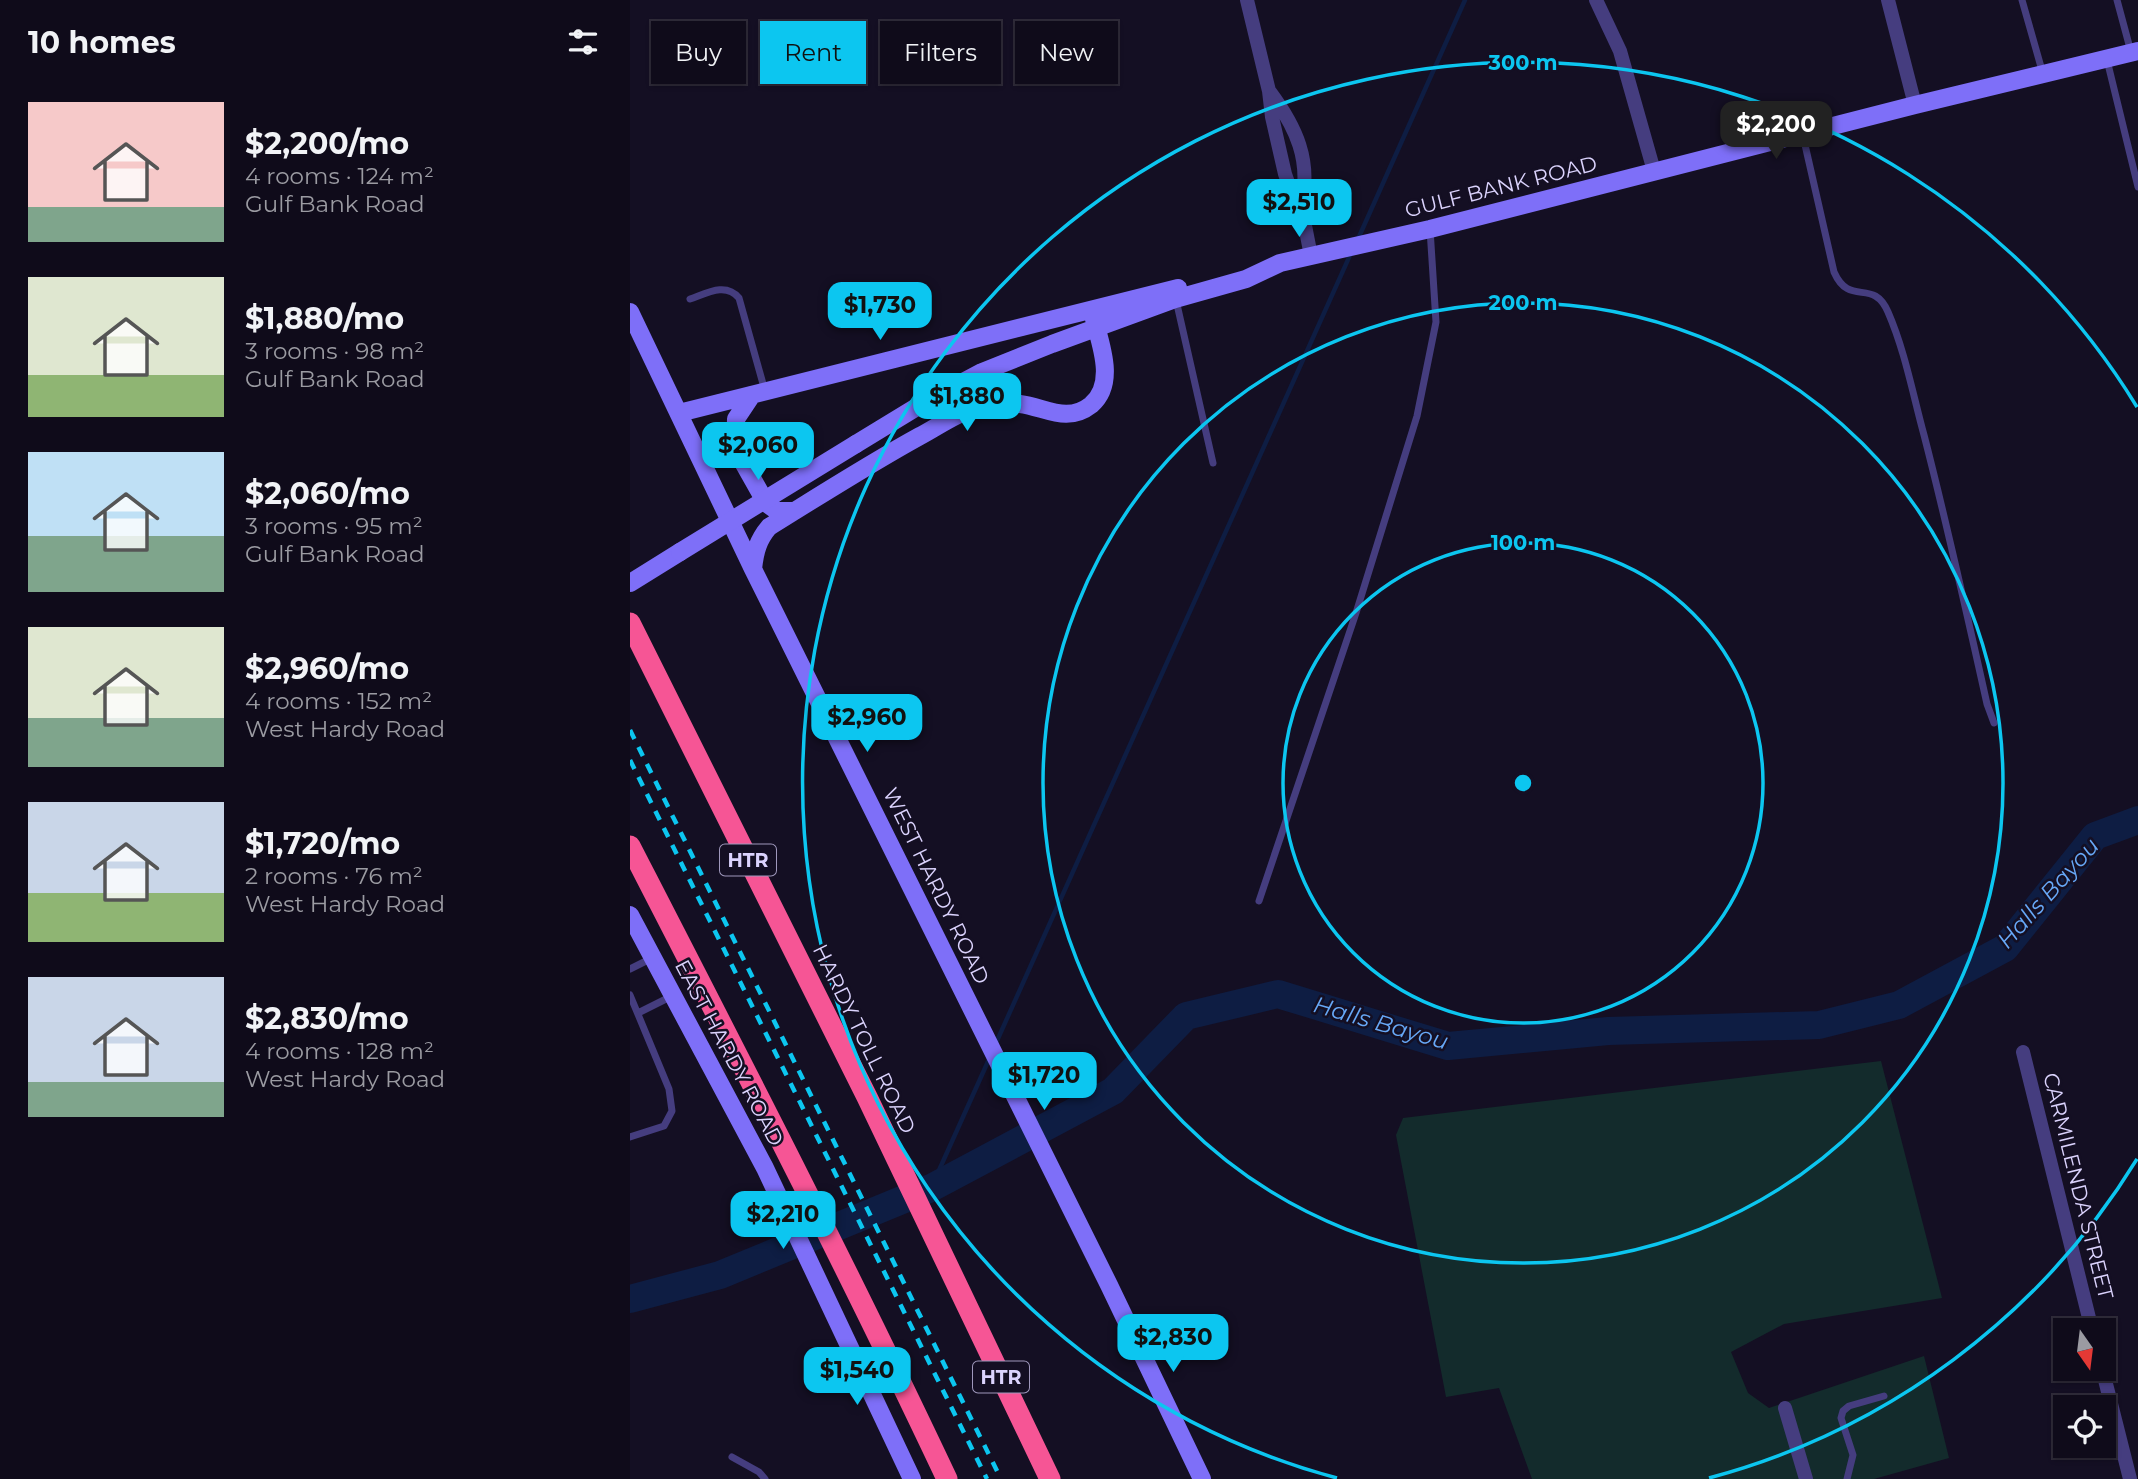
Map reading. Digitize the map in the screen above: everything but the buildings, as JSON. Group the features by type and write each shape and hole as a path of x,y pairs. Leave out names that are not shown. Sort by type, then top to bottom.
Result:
{"highway":[{"name":"HARDY TOLL ROAD","path":"630,623 867,1097 1050,1479"},
{"path":"630,846 872,1320 947,1479"}],"main road":[{"name":"GULF BANK ROAD","path":"630,583 920,405 982,372 1175,299 1246,279 1280,264 1430,229 1915,105 2135,52"},
{"path":"679,412 1280,264"},
{"path":"753,569 760,538 769,527 889,453 969,410 989,405 1022,404 1064,415 1080,411 1091,404 1100,394 1104,382 1104,356 1091,309"},
{"name":"WEST HARDY ROAD","path":"630,312 753,569 1109,1285 1202,1479"},
{"path":"758,393 736,419 735,448 766,503 777,512 794,511"},
{"name":"EAST HARDY ROAD","path":"630,915 765,1168 912,1479"}],"street":[{"path":"1247,0 1285,174 1291,191 1301,205 1319,255"},
{"path":"1595,0 1620,51 1654,171"},
{"path":"1888,0 1915,105"},
{"path":"1269,91 1287,114 1298,139 1306,170 1301,205"},
{"name":"CARMILENDA STREET","path":"2023,1052 2089,1318"},
{"path":"2105,1381 2130,1479"},
{"path":"1785,1408 1806,1479"}],"lane":[{"path":"2022,0 2043,74"},
{"path":"2117,0 2135,52"},
{"path":"2106,59 2138,187"},
{"path":"1803,135 1834,272 1840,285 1855,292 1870,293 1882,300 1890,316 1912,387 1994,723"},
{"path":"1259,901 1356,613 1403,468 1417,415 1436,322 1430,229"},
{"path":"690,299 724,288 734,292 739,298 758,393"},
{"path":"1175,299 1213,463"},
{"path":"630,969 653,958"},
{"path":"630,995 666,1078 672,1111 664,1126 630,1137"},
{"path":"638,1013 673,995"},
{"path":"1847,1479 1853,1455 1841,1418 1843,1412 1849,1406 1884,1396"},
{"path":"732,1457 760,1472 765,1479"}],"green space":[{"path":"1881,1061 1942,1298 1784,1324 1731,1352 1748,1393 1769,1408 1924,1356 1949,1458 1874,1479 1532,1479 1499,1388 1446,1397 1396,1135 1403,1118"}],"waterway":[{"path":"1358,239 1465,0"},
{"path":"996,1043 1351,253"},
{"name":"Halls Bayou","path":"630,1299 720,1275 931,1188 1113,1091 1186,1016 1278,994 1448,1046 1608,1031 1819,1025 1899,1005 2005,948 2095,836 2138,820"},
{"path":"931,1188 990,1057"}],"railway":[{"path":"630,730 1001,1479"},
{"path":"630,760 987,1479"}]}
